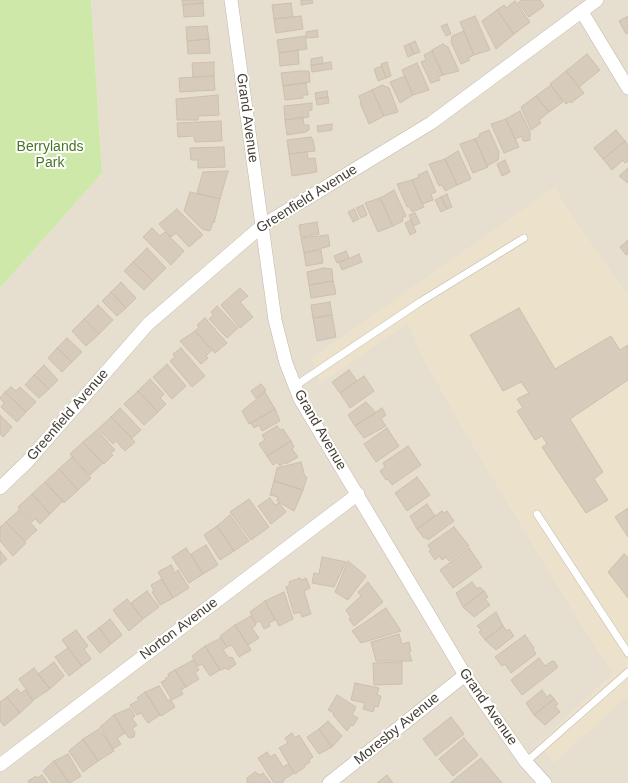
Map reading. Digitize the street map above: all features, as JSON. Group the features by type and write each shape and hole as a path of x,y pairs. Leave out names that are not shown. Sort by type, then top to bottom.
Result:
{"street":[{"name":"Grand Avenue","path":"231,0 275,320 286,363 300,399 465,675 526,762 545,783"},
{"name":"Greenfield Avenue","path":"0,488 27,462 148,324 262,225 431,123 597,0"},
{"path":"582,12 628,88"},
{"name":"Norton Avenue","path":"0,765 358,494"},
{"name":"Moresby Avenue","path":"329,783 465,675"}],"lane":[{"path":"295,386 420,302 524,238"},
{"path":"537,514 628,653"},
{"path":"526,762 628,672"}],"shaded area":[{"path":"91,0 628,0 628,783 0,783 0,288 102,173"},
{"path":"556,186 565,206 628,295 628,696 554,763 538,744 613,673 588,636 467,436 424,360 408,323 320,384 312,358"}],"green space":[{"name":"Berrylands Park","path":"0,0 91,0 102,173 0,288"}],"building":[{"path":"182,0 203,0 203,3 183,5"},
{"path":"301,0 312,0 313,3 301,5"},
{"path":"521,0 540,0 544,6 529,17 518,3"},
{"path":"515,1 530,22 514,34 497,10 504,5 506,8"},
{"path":"203,3 204,16 184,17 183,5"},
{"path":"291,3 293,17 274,19 272,5"},
{"path":"497,10 514,34 496,49 482,21"},
{"path":"301,16 303,29 276,33 274,19"},
{"path":"475,16 490,50 474,55 460,22"},
{"path":"628,16 628,33 626,34 619,21"},
{"path":"447,24 451,34 446,36 441,26"},
{"path":"207,26 209,39 187,41 186,27"},
{"path":"317,30 318,37 306,38 306,32"},
{"path":"464,31 474,55 468,58 470,60 461,64 451,42 452,36"},
{"path":"305,36 307,49 279,53 277,40"},
{"path":"209,39 210,53 188,54 187,41"},
{"path":"415,41 420,52 414,54 409,44"},
{"path":"409,44 414,54 408,57 404,46"},
{"path":"443,44 448,47 459,71 443,75 432,50"},
{"path":"298,50 299,64 280,66 279,53"},
{"path":"432,51 443,75 438,77 440,80 431,83 421,62 426,60 424,55"},
{"path":"587,54 600,70 579,87 566,71"},
{"path":"322,57 323,64 311,65 311,59"},
{"path":"214,62 214,76 193,77 192,63"},
{"path":"331,62 332,69 312,72 311,65"},
{"path":"387,62 391,76 386,78 381,64"},
{"path":"417,63 429,90 413,95 402,70"},
{"path":"382,66 386,78 378,81 374,69"},
{"path":"309,71 310,82 283,86 281,73"},
{"path":"566,71 584,93 571,103 570,101 566,104 550,84"},
{"path":"214,76 215,90 180,92 179,78"},
{"path":"405,76 413,95 400,103 390,82"},
{"path":"306,83 308,95 303,95 303,98 285,100 283,86"},
{"path":"382,85 389,88 398,112 384,116 372,90"},
{"path":"551,85 563,102 549,112 536,96"},
{"path":"372,90 384,116 369,124 360,103 359,96"},
{"path":"327,91 328,97 316,99 315,93"},
{"path":"218,95 219,115 198,116 198,120 177,120 176,99"},
{"path":"536,96 549,112 539,120 541,123 531,130 521,107"},
{"path":"328,97 329,103 317,105 316,99"},
{"path":"312,103 312,110 308,111 309,117 285,120 284,106"},
{"path":"520,111 530,132 530,140 527,141 523,141 522,136 515,139 506,119"},
{"path":"303,117 304,125 309,125 309,130 306,132 287,135 285,120"},
{"path":"506,119 519,147 504,153 491,124"},
{"path":"221,121 222,141 195,142 194,136 178,137 177,123"},
{"path":"332,124 332,130 318,132 317,126"},
{"path":"489,130 499,152 498,160 487,166 475,139 480,136 479,134"},
{"path":"616,130 625,141 603,159 594,148"},
{"path":"311,137 315,151 289,154 287,140"},
{"path":"475,139 488,167 473,173 460,144"},
{"path":"625,141 628,145 628,161 625,163 623,160 612,170 603,159"},
{"path":"224,147 225,167 198,168 198,160 191,160 190,148"},
{"path":"458,151 471,179 457,185 445,159"},
{"path":"307,152 308,159 315,158 317,172 292,176 289,154"},
{"path":"445,159 457,185 445,191 442,185 439,186 429,164"},
{"path":"505,160 510,172 502,176 497,164"},
{"path":"628,168 628,183 619,176"},
{"path":"228,171 220,199 197,193 203,172"},
{"path":"427,171 436,192 431,194 433,200 422,204 412,180 419,177 418,175"},
{"path":"412,180 424,207 412,212 409,206 407,207 397,184"},
{"path":"394,190 406,216 402,218 403,221 393,226 380,198"},
{"path":"190,192 220,199 214,223 213,222 210,231 202,229 184,211"},
{"path":"447,194 452,207 447,209 441,197"},
{"path":"441,197 447,209 441,212 435,200"},
{"path":"380,198 393,226 378,232 365,203"},
{"path":"363,205 367,215 361,218 356,208"},
{"path":"177,209 203,235 189,247 176,233 171,237 159,224"},
{"path":"354,209 359,219 353,222 348,212"},
{"path":"415,213 420,223 413,226 409,215"},
{"path":"411,220 416,232 410,235 405,223"},
{"path":"317,222 319,234 301,237 299,225"},
{"path":"152,228 160,236 165,232 184,251 171,265 143,237"},
{"path":"328,235 330,246 304,253 301,238"},
{"path":"628,240 628,254 626,255 620,247"},
{"path":"147,248 166,268 153,281 133,262"},
{"path":"321,250 323,263 306,266 304,253"},
{"path":"346,251 349,258 337,263 334,256"},
{"path":"359,254 362,262 342,270 339,263"},
{"path":"133,262 153,281 144,290 124,271"},
{"path":"324,268 332,269 333,281 309,285 307,272"},
{"path":"333,281 336,294 311,298 309,285"},
{"path":"121,282 136,298 126,308 111,292"},
{"path":"240,288 248,296 240,302 253,317 240,328 221,305"},
{"path":"111,292 126,308 117,316 102,301"},
{"path":"330,302 332,315 313,318 311,305"},
{"path":"98,305 113,320 99,334 84,319"},
{"path":"217,306 238,328 227,338 209,319 213,315 211,312"},
{"path":"519,308 555,369 611,336 620,350 628,345 628,380 570,419 603,472 594,479 608,500 586,513 542,447 547,444 542,436 535,440 517,411 523,408 517,399 529,393 521,382 503,391 470,335"},
{"path":"332,315 336,337 317,341 313,318"},
{"path":"205,318 227,343 215,353 195,331 199,327 197,325"},
{"path":"84,319 99,334 86,346 72,331"},
{"path":"195,331 212,350 206,356 208,358 201,364 180,341"},
{"path":"67,338 82,352 72,362 57,348"},
{"path":"57,348 72,362 62,372 48,358"},
{"path":"181,348 205,376 192,387 170,361 175,357 173,354"},
{"path":"167,364 186,386 172,399 153,377"},
{"path":"44,365 58,380 49,389 34,375"},
{"path":"349,370 357,381 340,393 332,382"},
{"path":"34,375 49,389 39,398 25,385"},
{"path":"364,376 374,391 350,408 340,393"},
{"path":"150,379 164,394 160,398 166,404 158,412 138,391"},
{"path":"261,384 266,390 256,398 251,391"},
{"path":"11,387 16,391 20,387 36,402 26,412 5,392"},
{"path":"138,391 158,412 144,425 124,404"},
{"path":"5,392 26,412 17,422 1,407 4,403 0,398"},
{"path":"265,392 275,409 249,424 242,411"},
{"path":"366,402 376,413 355,426 348,415"},
{"path":"120,408 141,430 132,438 111,417"},
{"path":"382,408 386,415 381,419 386,426 364,438 355,426"},
{"path":"275,409 280,421 262,431 259,425 254,428 251,423"},
{"path":"0,415 12,427 3,437 0,434"},
{"path":"111,417 135,442 125,451 116,441 113,444 98,429"},
{"path":"277,426 280,430 283,429 291,441 267,456 259,444 265,440 262,435"},
{"path":"387,428 399,446 376,462 364,444"},
{"path":"97,430 115,450 111,453 113,455 104,464 83,442"},
{"path":"291,441 294,447 292,449 298,457 286,464 285,462 280,466 277,462 273,465 267,456"},
{"path":"83,442 103,463 90,475 70,454"},
{"path":"408,446 421,465 392,485 388,479 386,480 380,471 385,467 383,463"},
{"path":"72,457 91,478 78,490 59,469"},
{"path":"301,462 305,477 307,477 303,490 274,481 277,468"},
{"path":"59,469 78,490 64,503 45,482"},
{"path":"417,477 430,495 407,511 395,493"},
{"path":"274,481 303,490 294,511 277,501 278,497 270,495"},
{"path":"45,482 63,501 50,514 32,494"},
{"path":"32,494 50,514 40,524 35,519 32,522 18,507"},
{"path":"270,498 275,505 279,503 286,512 271,524 258,506"},
{"path":"249,499 269,527 251,540 230,512"},
{"path":"427,504 435,516 417,529 410,516"},
{"path":"628,508 628,537 615,517"},
{"path":"19,510 37,530 25,541 6,522"},
{"path":"442,511 444,513 447,511 454,521 428,540 426,537 424,538 417,529"},
{"path":"230,515 249,541 234,551 217,526"},
{"path":"6,522 26,543 13,556 0,541 0,527"},
{"path":"217,526 234,551 220,560 204,535"},
{"path":"454,527 469,546 449,561 446,557 442,560 440,556 435,560 429,551 431,550 428,545"},
{"path":"206,545 218,565 203,574 191,554"},
{"path":"186,548 203,574 189,583 172,557"},
{"path":"469,548 482,567 453,588 440,570"},
{"path":"0,551 7,559 0,565"},
{"path":"624,554 628,557 628,598 608,572"},
{"path":"322,557 346,562 334,587 312,583 314,573 319,574"},
{"path":"348,561 366,576 348,600 335,592"},
{"path":"171,565 174,573 178,570 189,588 173,598 158,572"},
{"path":"300,578 301,580 306,578 310,588 304,591 311,614 302,617 300,612 294,614 286,587 290,585 289,582"},
{"path":"162,579 173,598 160,605 152,592 154,591 151,585"},
{"path":"368,582 383,602 354,626 349,619 351,618 346,610 361,596 358,592"},
{"path":"472,582 477,589 480,587 484,591 463,607 456,593"},
{"path":"147,591 159,607 143,619 131,603"},
{"path":"484,591 488,597 485,599 490,605 474,617 463,607"},
{"path":"284,592 293,619 279,626 265,601"},
{"path":"127,599 143,619 129,631 113,610"},
{"path":"265,601 275,620 269,623 270,626 264,629 260,621 256,623 250,612"},
{"path":"386,608 401,631 361,643 352,631"},
{"path":"496,612 503,626 485,640 479,632 481,630 477,626"},
{"path":"251,616 256,625 252,628 259,638 248,645 235,625"},
{"path":"110,619 122,635 111,644 99,628"},
{"path":"235,625 251,650 239,657 232,645 227,647 220,636"},
{"path":"503,626 507,631 509,629 514,636 496,650 485,640"},
{"path":"99,628 111,644 100,653 87,637"},
{"path":"76,630 88,646 84,649 91,659 82,666 62,640"},
{"path":"399,634 402,644 409,642 411,651 409,652 412,661 376,661 371,642"},
{"path":"525,635 534,648 533,649 536,654 511,673 505,664 502,666 495,657"},
{"path":"221,638 227,647 223,650 229,658 232,657 236,664 228,670 226,668 220,670 205,646"},
{"path":"205,646 220,670 210,676 202,664 198,666 192,656"},
{"path":"68,648 82,666 69,676 55,657"},
{"path":"539,658 545,666 554,661 557,668 522,695 511,680"},
{"path":"193,660 199,670 195,673 199,679 186,687 175,670"},
{"path":"54,662 64,676 50,689 38,674"},
{"path":"402,662 402,684 374,685 373,663"},
{"path":"34,668 50,689 33,700 19,679"},
{"path":"175,670 186,687 181,690 183,694 172,700 161,682 166,680 165,679 169,676 168,674"},
{"path":"355,683 379,688 377,695 381,696 378,707 375,706 373,712 363,709 365,703 351,700"},
{"path":"159,686 168,701 170,699 175,707 161,716 145,692"},
{"path":"17,689 21,693 25,690 33,701 20,713 7,697"},
{"path":"542,690 547,697 550,694 554,699 534,715 526,703"},
{"path":"145,692 160,715 148,723 141,713 137,715 130,705 139,700 137,698"},
{"path":"337,695 356,707 352,715 358,718 353,726 351,725 347,731 333,715 334,713 328,710"},
{"path":"7,697 20,713 4,726 0,721 0,702"},
{"path":"554,699 558,704 555,706 560,712 545,725 534,715"},
{"path":"130,708 135,716 132,718 137,725 132,729 135,732 134,737 131,738 128,737 114,715"},
{"path":"114,715 125,733 117,738 121,744 113,749 100,727"},
{"path":"451,717 464,734 436,756 423,739"},
{"path":"328,721 342,736 332,747 319,729"},
{"path":"99,729 114,751 98,761 83,739"},
{"path":"319,729 332,747 319,754 307,737"},
{"path":"292,733 295,738 299,735 313,757 309,760 310,762 304,766 305,767 295,774 279,748 288,743 285,738"},
{"path":"464,738 478,755 453,776 439,759"},
{"path":"83,739 98,761 83,772 69,751"},
{"path":"267,752 270,757 275,754 283,767 288,764 294,773 283,780 284,781 282,783 274,783 258,758"},
{"path":"68,754 81,776 70,783 54,761"},
{"path":"481,758 502,783 450,783"},
{"path":"54,761 69,783 52,783 43,771"},
{"path":"255,772 260,775 263,773 271,783 247,783 247,778"},
{"path":"42,775 48,783 29,783 28,781 36,776 37,778"},
{"path":"387,775 393,783 377,783"}]}
